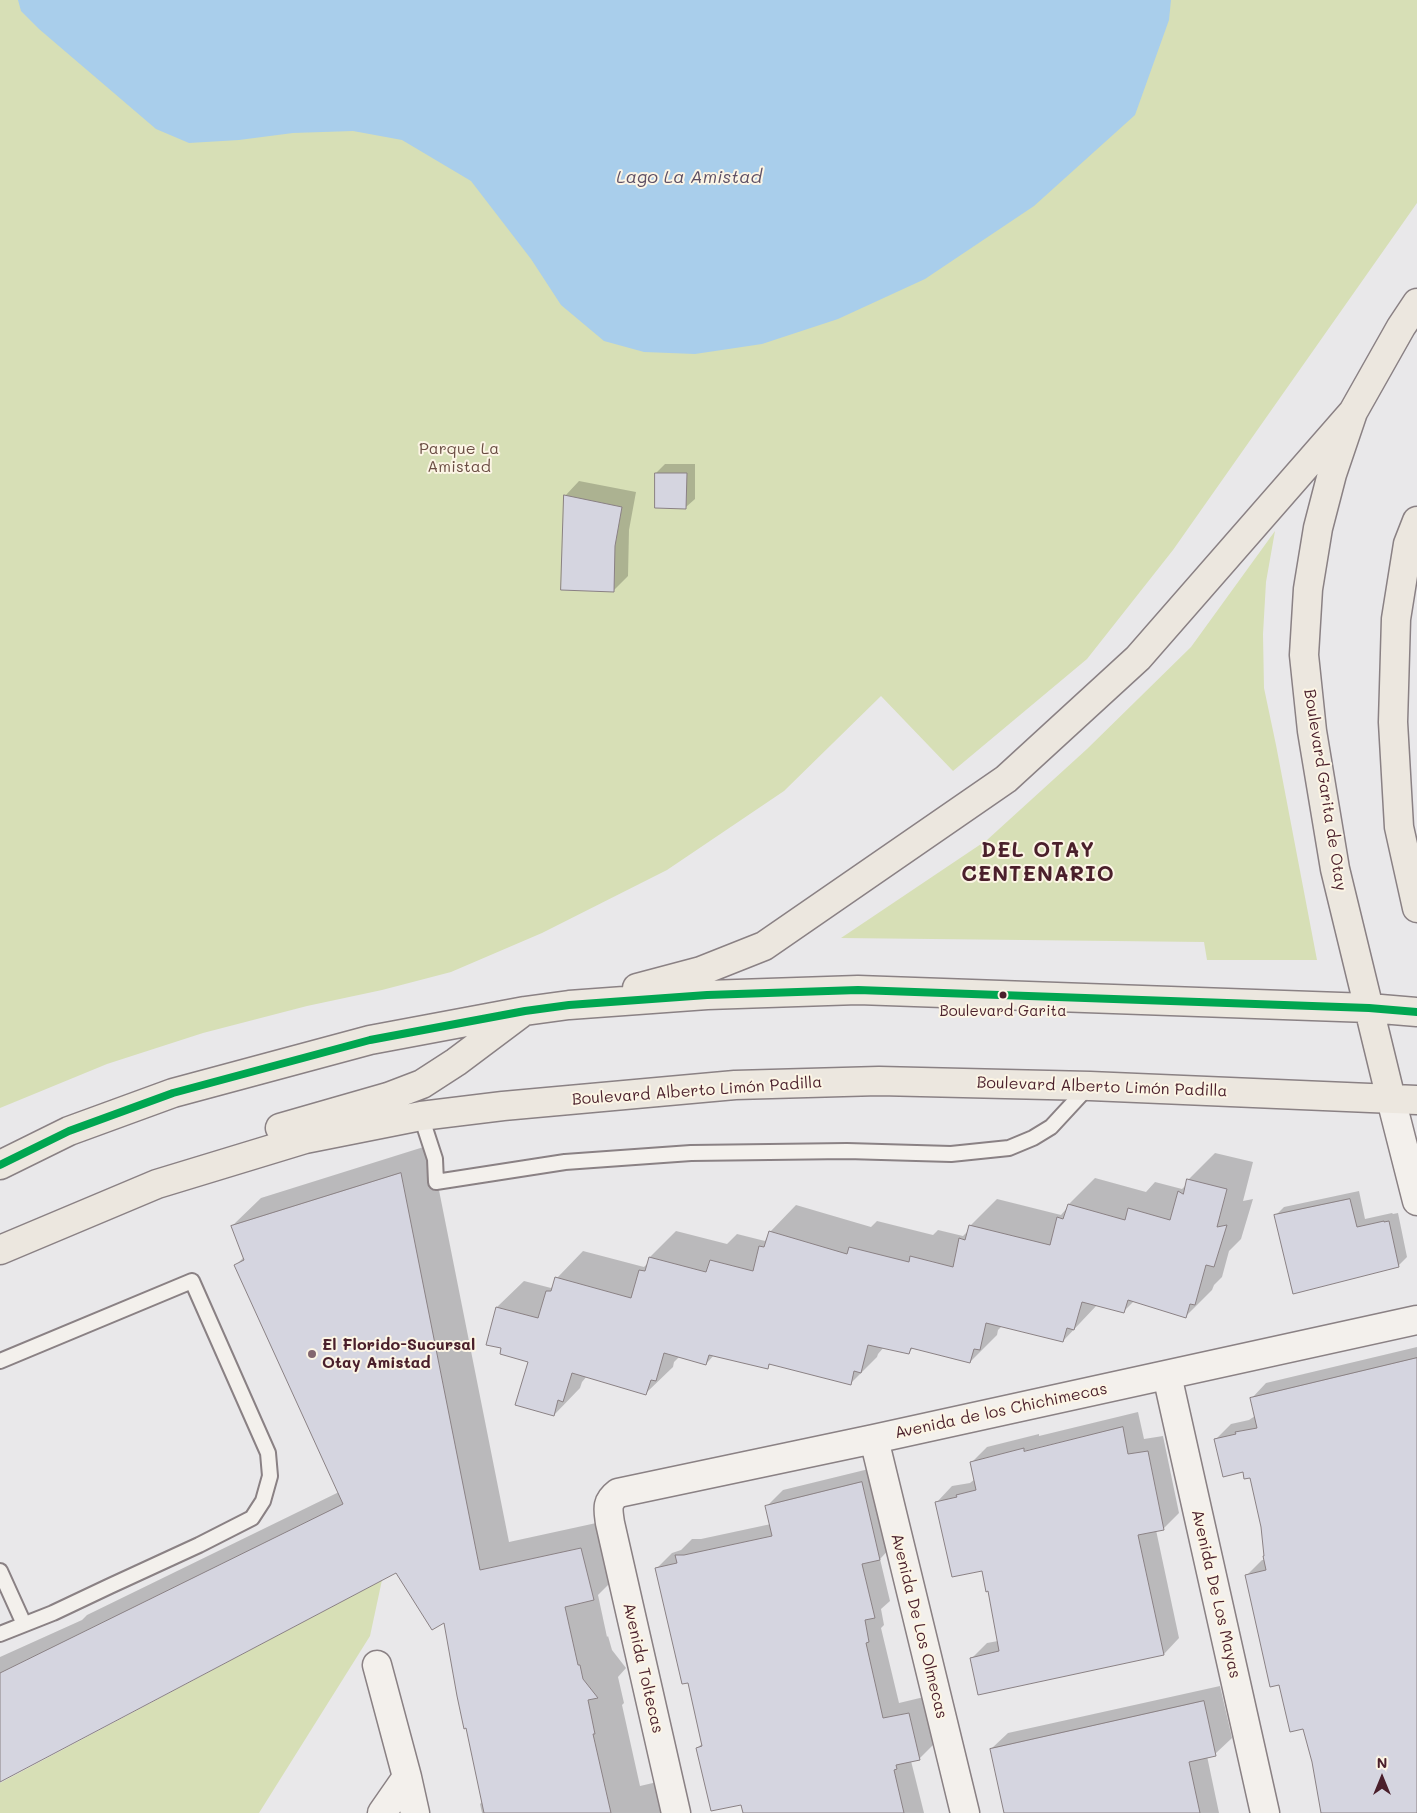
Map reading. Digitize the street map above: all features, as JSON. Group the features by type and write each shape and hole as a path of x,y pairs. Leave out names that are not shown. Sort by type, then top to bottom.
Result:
{"highway":[{"name":"Boulevard Garita de Otay","path":"1404,1099 1369,1008 1335,869 1312,731 1304,655 1308,589 1318,528 1332,474 1352,412 1409,331 1417,303"},
{"path":"569,1005 701,971 764,946 1006,779 1138,658 1352,412"},
{"path":"1417,521 1408,544 1396,619 1393,722 1399,827 1417,908"},
{"path":"0,1165 69,1131 173,1093 370,1040 525,1011 569,1005 716,994 858,990 1369,1008 1417,1012"},
{"path":"80,1216 140,1178 181,1160 229,1142 388,1097 422,1084 456,1062 525,1011"},
{"name":"Boulevard Alberto Limón Padilla","path":"0,1250 157,1184 304,1139 422,1116 592,1097 735,1085 879,1081 1090,1086 1404,1099"}],"street":[{"name":"Boulevard Garita de Otay","path":"1404,1099 1417,1201"},
{"name":"Avenida de los Chichimecas","path":"610,1523 608,1509 611,1498 618,1493 1417,1320"},
{"name":"Avenida De Los Mayas","path":"1167,1374 1265,1813"},
{"name":"Avenida De Los Olmecas","path":"874,1439 965,1813"},
{"name":"Avenida Toltecas","path":"610,1523 676,1813"},
{"path":"378,1665 408,1777 415,1813"},
{"path":"382,1813 408,1777"}],"lane":[{"path":"422,1116 435,1159 436,1182 565,1162 691,1154 847,1151 951,1154 1008,1148 1033,1138 1051,1127 1090,1086"},
{"path":"0,1634 53,1613 199,1546 252,1518 263,1501 270,1476 268,1453 192,1281 4,1360"},
{"path":"0,1571 24,1624"}],"green space":[{"name":"Parque La Amistad","path":"0,0 1417,0 1417,203 1173,550 1087,659 953,771 881,696 784,791 667,870 542,933 451,972 203,1033 107,1064 0,1108"},
{"path":"1275,531 1266,582 1263,634 1264,688 1317,960 1207,960 1204,942 841,938 987,840 1087,749 1191,647"},
{"path":"382,1580 370,1636 259,1813 0,1813 0,1783"}],"water":[{"name":"Lago La Amistad","path":"18,0 1171,0 1169,20 1135,115 1034,206 925,279 838,319 762,344 695,354 644,352 604,341 561,305 531,259 471,181 402,140 353,131 293,133 239,140 189,143 156,129 39,29 21,11"}],"building":[{"path":"655,473 687,473 686,509 655,508"},
{"path":"564,495 622,507 615,546 614,592 561,590"},
{"path":"401,1173 480,1570 581,1548 594,1600 565,1607 583,1679 598,1698 588,1700 595,1734 593,1734 611,1813 484,1813 466,1728 464,1729 457,1696 444,1623 432,1630 396,1573 0,1782 0,1673 343,1504 234,1265 244,1260 231,1226"},
{"path":"1187,1179 1227,1189 1217,1227 1227,1225 1214,1267 1206,1265 1195,1305 1190,1304 1186,1318 1128,1300 1124,1313 1082,1302 1074,1330 1067,1328 1063,1342 986,1323 980,1350 974,1349 970,1363 911,1348 909,1354 868,1345 861,1373 854,1371 851,1385 769,1364 768,1369 709,1355 706,1365 664,1353 656,1381 651,1380 646,1395 572,1373 563,1402 558,1400 554,1416 515,1405 528,1362 500,1354 501,1348 486,1345 496,1307 538,1318 546,1291 551,1291 555,1277 631,1298 639,1270 645,1271 649,1257 706,1272 710,1260 753,1271 759,1246 764,1247 769,1231 847,1254 849,1247 909,1262 910,1256 953,1267 959,1238 965,1240 969,1225 1050,1245 1057,1217 1063,1219 1068,1204 1125,1220 1128,1208 1170,1220 1178,1191 1183,1194"},
{"path":"1350,1199 1357,1227 1389,1221 1399,1267 1293,1294 1274,1215"},
{"path":"1417,1358 1417,1813 1321,1813 1312,1762 1303,1729 1290,1732 1279,1685 1270,1687 1245,1575 1266,1570 1261,1527 1250,1478 1244,1479 1243,1472 1223,1477 1214,1439 1236,1434 1235,1432 1257,1428 1250,1398"},
{"path":"1123,1427 1128,1454 1148,1451 1164,1530 1138,1535 1164,1655 978,1695 970,1658 999,1651 988,1591 986,1592 982,1571 952,1577 935,1502 976,1490 970,1462 1024,1448 1024,1451"},
{"path":"862,1482 880,1560 862,1564 875,1618 865,1620 869,1642 866,1643 883,1718 909,1713 920,1760 896,1765 897,1769 894,1770 904,1813 743,1813 741,1805 711,1811 696,1748 702,1746 688,1683 682,1684 655,1568 677,1563 675,1555 684,1555 772,1536 765,1506"},
{"path":"1204,1701 1216,1756 1189,1762 1200,1813 1004,1813 990,1749"}],"transit line":[{"path":"0,1165 69,1131 173,1093 370,1040 525,1011 569,1005 707,995 858,990 1369,1008 1417,1012"}],"place":[{"name":"Boulevard Garita","path":"1003,995"},
{"name":"El Florido-Sucursal Otay Amistad","path":"312,1354"}],"district":[{"name":"DEL OTAY CENTENARIO","path":"1038,863"}]}
